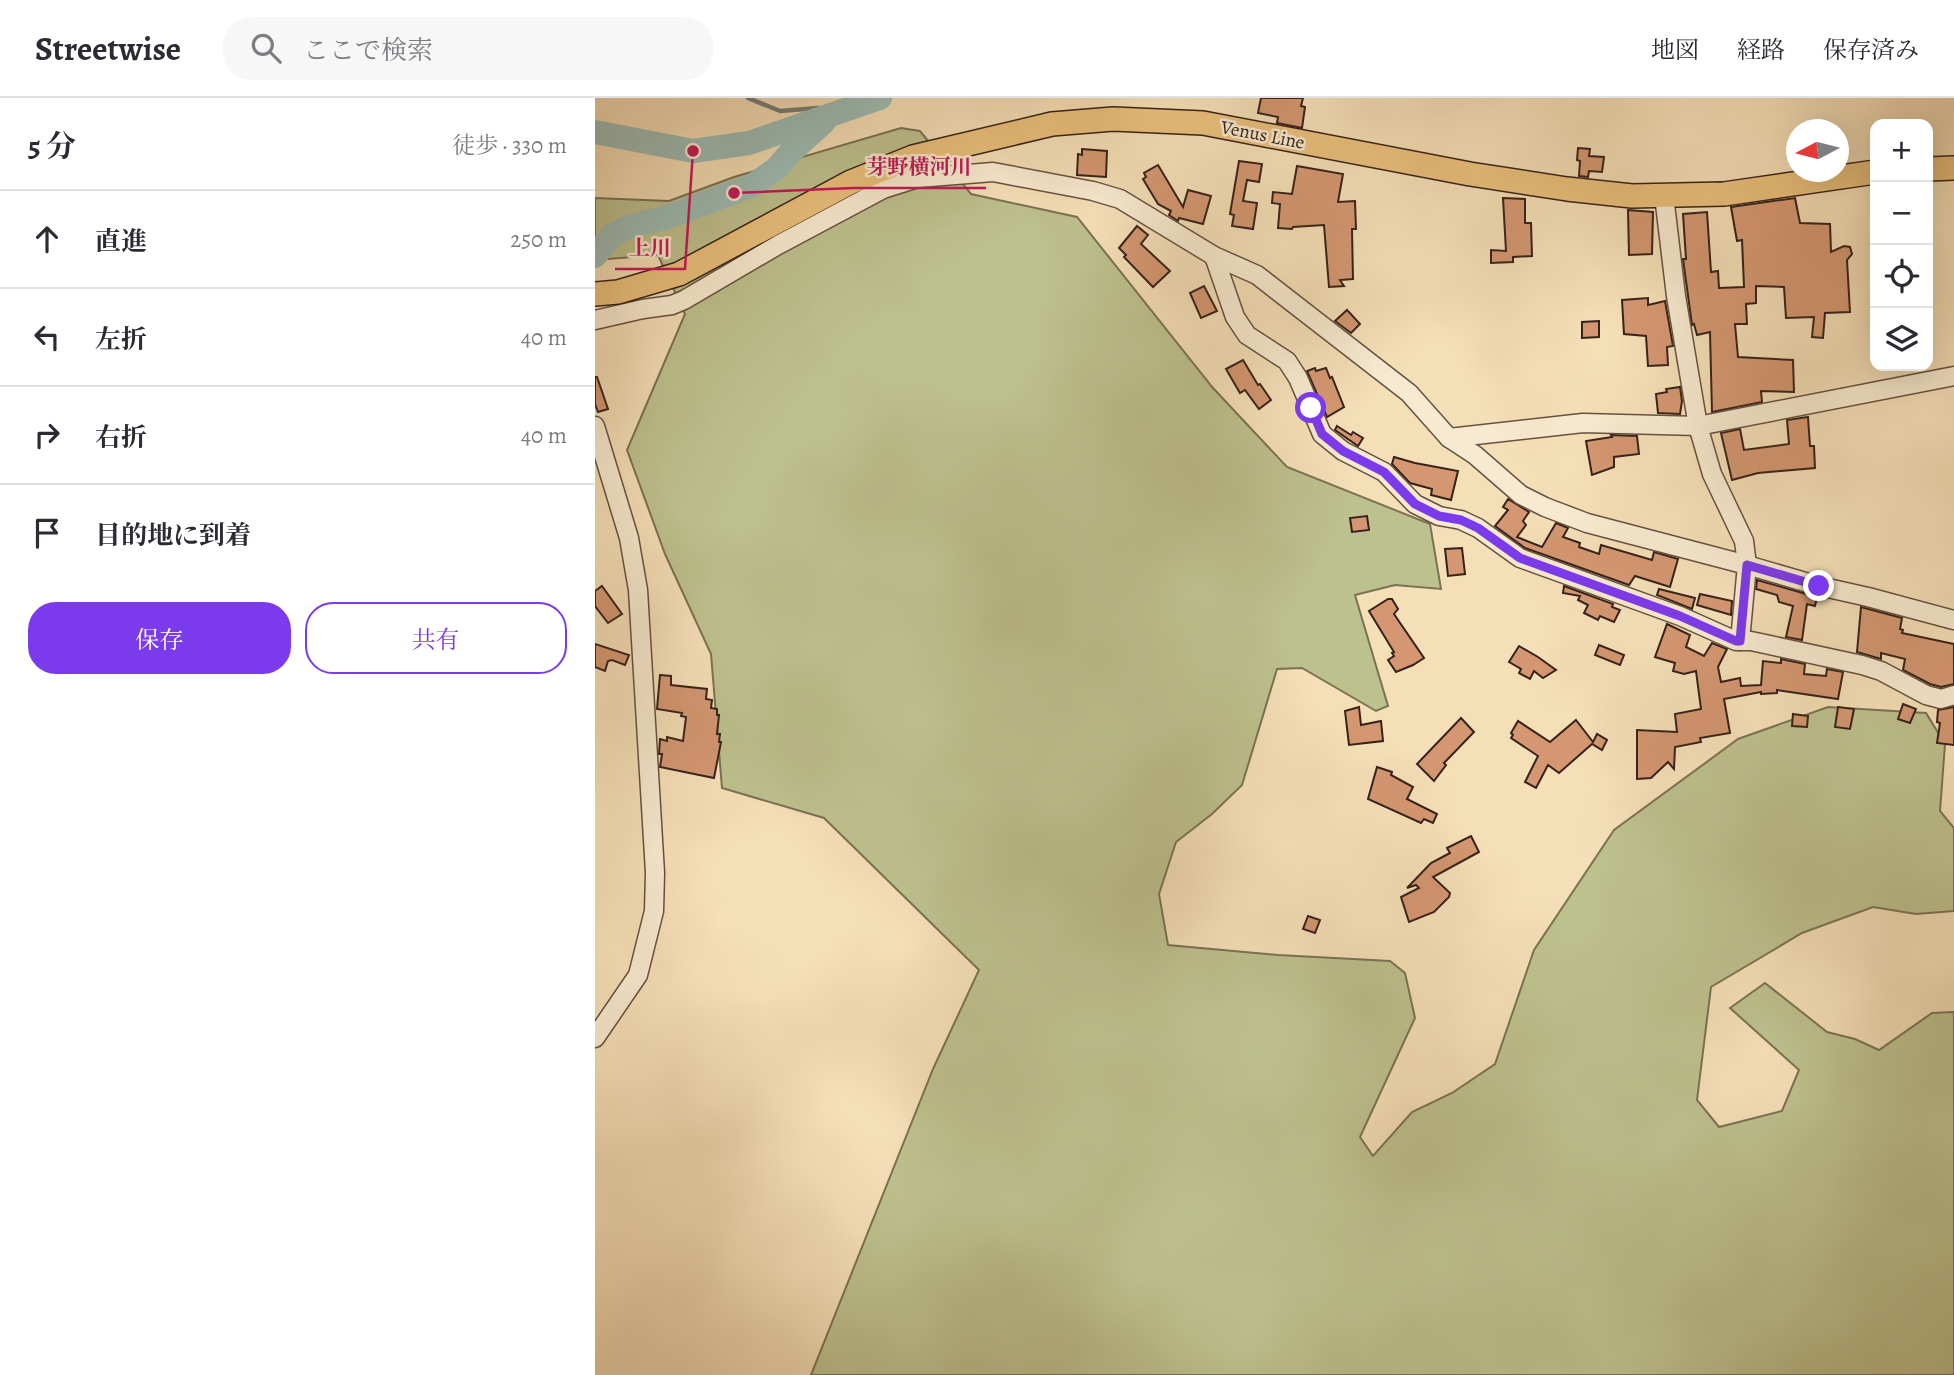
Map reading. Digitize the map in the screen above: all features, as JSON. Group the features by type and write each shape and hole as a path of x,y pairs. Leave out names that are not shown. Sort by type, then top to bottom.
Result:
{"main road":[{"name":"Venus Line","path":"595,294 634,296 851,182 912,157 1052,124 1113,118 1203,123 1470,174 1567,189 1664,197 1724,194 1870,173"},
{"path":"1933,169 1954,168"}],"street":[{"path":"595,320 634,296 672,305 684,300 778,245 883,189 918,178 993,172 1093,191 1120,199 1214,256 1257,275 1409,393 1449,438 1475,455 1521,495 1545,507 1587,523 1954,620"},
{"path":"1664,197 1676,296 1698,426 1712,474 1744,541 1747,565 1740,641"},
{"path":"1214,256 1235,317 1247,335 1287,361 1298,378 1322,434 1343,451 1384,472 1415,504 1439,516 1461,520 1478,528 1520,558 1680,616 1736,641 1862,665 1881,671 1926,695 1941,699 1954,695"},
{"path":"1449,438 1583,423 1698,426 1954,376"},
{"path":"595,425 629,538 638,590 655,873 654,911 638,975 595,1038"}],"green space":[{"path":"901,128 920,131 971,194 1077,217 1213,388 1287,467 1430,524 1441,589 1395,585 1355,595 1388,706 1376,711 1302,668 1277,669 1242,785 1212,814 1176,842 1159,894 1168,945 1390,961 1405,973 1415,1018 1360,1137 1373,1156 1412,1112 1452,1093 1495,1064 1534,950 1614,830 1738,739 1828,707 1926,713 1945,744 1940,811 1954,828 1954,911 1916,914 1873,907 1802,933 1711,987 1697,1100 1719,1127 1782,1111 1799,1070 1730,1008 1765,983 1827,1032 1855,1039 1879,1050 1932,1013 1954,1012 1954,1375 811,1375 933,1069 979,970 824,818 722,788 711,654 665,554 627,450 685,314 658,255 608,259 595,251 595,198 669,201 734,177"}],"building":[{"path":"1261,98 1303,98 1301,106 1305,107 1302,128 1277,123 1278,117 1258,113"},
{"path":"1578,148 1590,149 1589,156 1604,157 1602,172 1589,171 1588,177 1579,176"},
{"path":"1082,149 1107,151 1106,177 1077,175 1078,154 1082,155"},
{"path":"1239,161 1262,164 1259,182 1247,180 1243,201 1257,203 1253,229 1232,226 1234,215 1230,214"},
{"path":"1158,165 1183,207 1188,190 1211,196 1203,224 1179,218 1178,221 1169,215 1171,211 1158,204 1143,179 1146,177 1144,173"},
{"path":"1297,166 1343,174 1338,202 1355,201 1356,229 1352,229 1353,279 1340,280 1344,286 1329,287 1324,225 1278,228 1280,204 1272,203 1273,192 1292,194"},
{"path":"1503,198 1525,199 1525,223 1531,223 1532,256 1513,257 1513,262 1491,263 1491,250 1506,251"},
{"path":"1795,198 1800,223 1830,224 1831,252 1844,246 1850,247 1852,254 1847,260 1850,312 1825,313 1823,338 1812,337 1814,317 1786,318 1784,287 1756,286 1756,303 1746,304 1747,324 1735,324 1738,357 1793,360 1794,392 1761,391 1762,402 1712,412 1710,332 1697,335 1694,324 1692,325 1683,259 1686,259 1683,214 1707,212 1711,272 1718,271 1719,288 1744,287 1742,240 1737,241 1731,207"},
{"path":"1628,210 1653,212 1652,254 1629,255"},
{"path":"1137,226 1148,235 1141,244 1170,271 1153,287 1124,257 1126,255 1119,248"},
{"path":"1204,286 1217,311 1201,318 1190,293"},
{"path":"1648,298 1648,305 1665,301 1673,346 1667,347 1668,365 1648,366 1646,336 1624,334 1622,300"},
{"path":"1347,310 1360,324 1351,333 1335,321"},
{"path":"1599,321 1599,337 1582,338 1582,322"},
{"path":"1243,360 1271,400 1259,409 1245,390 1240,393 1226,369"},
{"path":"1315,368 1316,371 1326,368 1344,407 1327,417 1307,371"},
{"path":"595,377 608,409 598,412 595,404"},
{"path":"1680,387 1680,414 1658,413 1656,394"},
{"path":"1808,417 1815,468 1758,473 1732,480 1721,433 1740,429 1744,450 1789,444 1787,420"},
{"path":"1337,426 1351,435 1353,432 1363,438 1358,446 1335,430"},
{"path":"1611,435 1637,436 1639,454 1614,457 1614,467 1592,475 1586,441 1612,437"},
{"path":"1394,457 1458,471 1451,500 1431,495 1432,489 1410,483 1392,464"},
{"path":"1508,499 1529,512 1523,521 1526,525 1517,537 1542,547 1556,523 1568,528 1563,537 1580,543 1579,547 1599,554 1601,545 1652,560 1654,552 1678,559 1670,587 1635,576 1629,585 1525,548 1495,526 1508,510 1503,507"},
{"path":"1367,516 1369,530 1352,532 1350,518"},
{"path":"1462,548 1465,574 1448,576 1445,549"},
{"path":"1757,580 1817,597 1815,606 1807,604 1802,640 1786,637 1793,606 1779,602 1777,595 1756,589"},
{"path":"602,586 622,614 608,623 595,606 595,591"},
{"path":"1564,586 1613,604 1612,607 1620,610 1614,622 1600,616 1598,620 1584,613 1588,605 1578,600 1580,596 1563,593"},
{"path":"1659,589 1695,598 1692,609 1657,595"},
{"path":"1700,594 1732,601 1731,615 1697,605"},
{"path":"1392,599 1398,609 1394,614 1424,658 1396,672 1388,660 1394,656 1394,652 1369,611"},
{"path":"1861,607 1902,618 1902,633 1954,644 1954,684 1941,687 1930,684 1903,670 1905,659 1881,653 1881,659 1857,652"},
{"path":"1667,624 1690,635 1686,647 1704,656 1712,643 1727,649 1718,667 1721,682 1740,678 1741,686 1761,685 1763,661 1781,663 1781,659 1805,664 1804,674 1826,676 1827,669 1843,672 1838,699 1777,690 1777,693 1761,692 1724,699 1730,733 1700,738 1701,742 1675,747 1674,769 1668,762 1651,778 1637,779 1637,730 1677,732 1675,714 1701,709 1696,671 1684,674 1673,671 1675,663 1655,657"},
{"path":"595,644 629,655 625,665 612,660 608,661 605,671 595,667"},
{"path":"1599,645 1624,655 1620,665 1595,655"},
{"path":"1519,646 1556,670 1543,678 1534,671 1530,679 1519,673 1521,669 1509,662"},
{"path":"660,675 671,676 671,685 707,689 706,699 712,700 711,708 717,709 719,715 717,734 720,734 721,742 714,778 660,767 660,739 667,741 667,737 683,741 686,717 681,716 682,713 657,709"},
{"path":"1903,704 1916,709 1910,723 1898,719"},
{"path":"1359,707 1361,725 1381,721 1383,741 1349,745 1345,711"},
{"path":"1838,707 1854,709 1850,729 1835,727"},
{"path":"1954,707 1954,745 1937,743 1940,723 1937,722 1938,710"},
{"path":"1793,714 1808,716 1807,727 1792,726"},
{"path":"1461,718 1474,732 1444,763 1446,765 1434,781 1417,764"},
{"path":"1576,720 1593,742 1597,734 1607,740 1602,750 1592,744 1559,773 1548,765 1536,788 1525,782 1538,756 1511,738 1518,721 1550,742"},
{"path":"1377,767 1392,772 1391,775 1413,787 1407,799 1437,814 1433,823 1424,819 1421,823 1368,799"},
{"path":"1471,836 1479,852 1433,877 1450,893 1449,897 1434,912 1409,922 1401,897 1419,888 1416,885 1407,888 1431,863 1450,853 1447,848"},
{"path":"1308,916 1320,920 1315,933 1303,929"}],"waterway":[{"path":"748,98 780,111 818,108 833,114"},
{"path":"595,132 693,151 749,143 880,98"},
{"path":"595,256 612,235 630,226 665,218 753,185 776,169 824,122"}],"place":[{"name":"上川","path":"693,151"},
{"name":"芽野横河川","path":"734,193"}],"route":[{"path":"1311,408 1322,434 1343,451 1384,472 1415,504 1439,516 1461,520 1478,528 1520,558 1680,616 1736,641 1740,641 1747,565 1819,586"}]}
